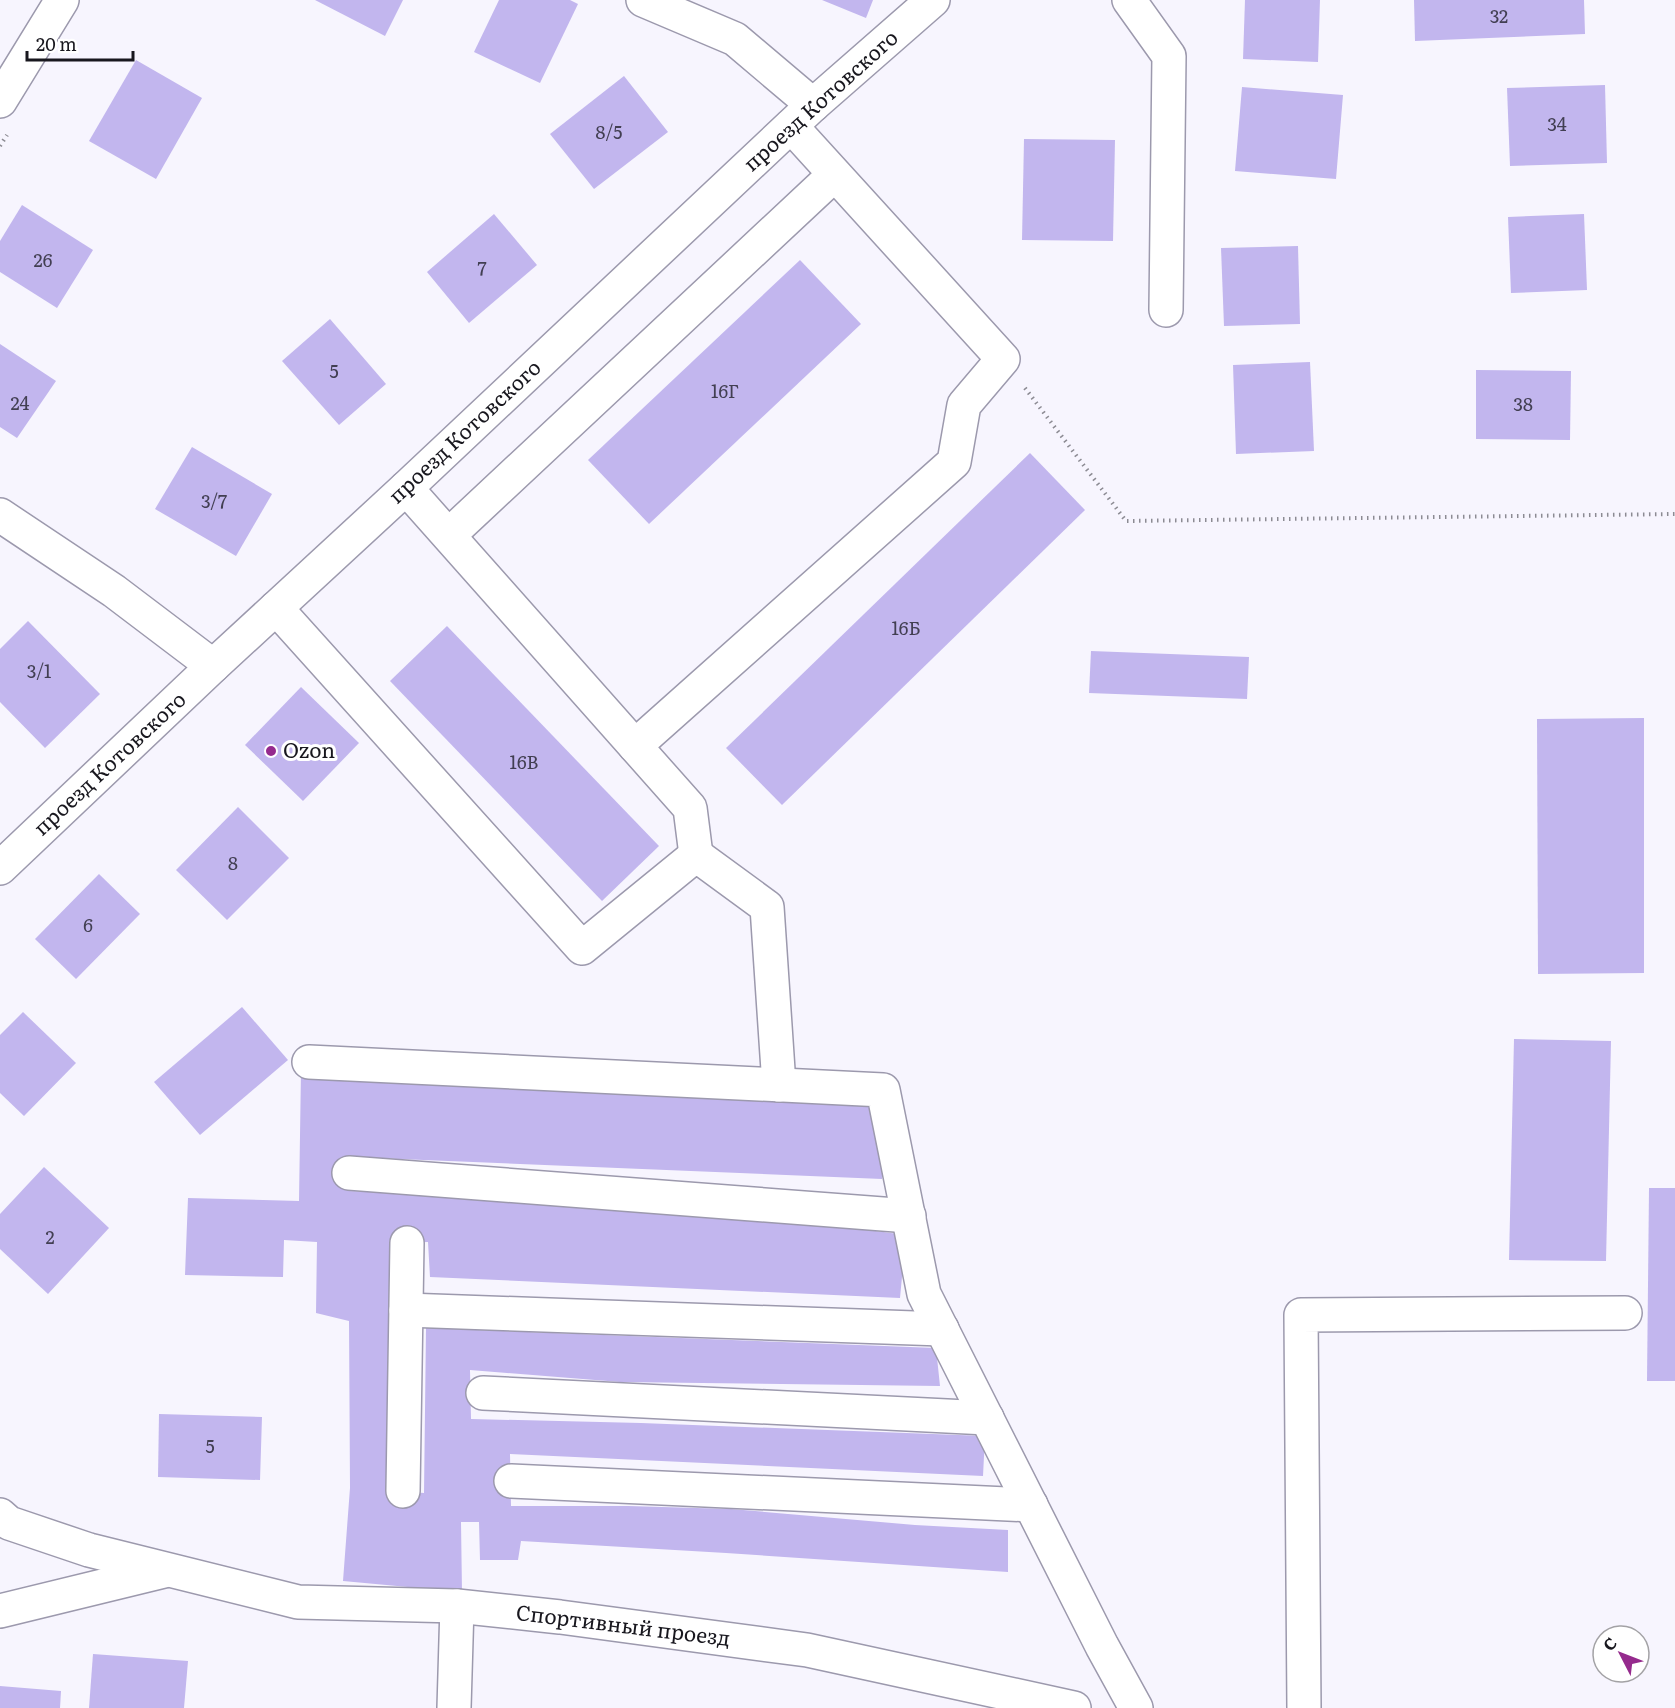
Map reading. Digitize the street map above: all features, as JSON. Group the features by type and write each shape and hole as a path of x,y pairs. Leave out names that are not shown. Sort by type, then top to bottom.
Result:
{"street":[{"path":"0,101 62,0"},
{"path":"635,746 954,462 964,405 1003,359 834,175 802,116 735,39 643,0"},
{"name":"проезд Котовского","path":"0,868 802,116 933,0"},
{"path":"1129,0 1169,56 1166,310"},
{"path":"449,536 834,175"},
{"path":"406,488 690,808 696,855 766,907 779,1085"},
{"path":"0,514 114,591 213,666"},
{"path":"276,608 582,948 696,855"},
{"path":"309,1062 883,1090 924,1294 1102,1646 1136,1708"},
{"path":"349,1173 909,1216"},
{"path":"403,1491 407,1243"},
{"path":"406,1310 942,1329"},
{"path":"1304,1708 1301,1315 1625,1313"},
{"path":"483,1393 987,1418"},
{"path":"511,1481 1031,1505"},
{"name":"Спортивный проезд","path":"0,1515 9,1523 89,1550 298,1602 457,1606 560,1617 807,1650 1074,1708"},
{"path":"0,1611 168,1570"},
{"path":"454,1708 457,1606"}],"path":[{"path":"1003,359 1126,521 1675,514"}],"building":[{"path":"315,0 403,0 385,36"},
{"path":"499,0 570,0 578,4 540,83 474,52"},
{"path":"822,0 873,0 866,18"},
{"path":"1245,0 1320,0 1318,62 1243,59"},
{"path":"1414,0 1584,0 1585,34 1415,41"},
{"path":"136,60 202,98 156,179 89,141"},
{"path":"624,76 668,132 594,189 550,134"},
{"path":"1605,85 1607,163 1510,166 1507,88"},
{"path":"1242,87 1343,95 1336,179 1235,171"},
{"path":"1024,139 1115,140 1113,241 1022,240"},
{"path":"22,205 93,250 57,308 0,272 0,241"},
{"path":"494,214 537,265 469,323 427,272"},
{"path":"1584,214 1587,290 1511,293 1508,217"},
{"path":"1298,246 1300,324 1224,326 1221,248"},
{"path":"800,260 861,324 649,524 588,460"},
{"path":"330,319 386,384 339,425 282,361"},
{"path":"0,344 56,381 17,438 0,427"},
{"path":"1310,362 1314,451 1236,454 1233,365"},
{"path":"1476,370 1571,371 1570,440 1476,439"},
{"path":"192,447 272,494 236,556 155,509"},
{"path":"1030,453 1085,510 782,805 726,748"},
{"path":"28,621 100,694 45,748 0,702 0,649"},
{"path":"447,626 659,846 602,901 390,681"},
{"path":"1091,651 1249,657 1247,699 1089,693"},
{"path":"301,687 359,743 303,801 245,745"},
{"path":"1644,718 1644,973 1538,974 1537,719"},
{"path":"238,807 289,858 227,920 176,870"},
{"path":"99,874 140,914 76,979 35,939"},
{"path":"242,1007 288,1060 200,1135 154,1082"},
{"path":"23,1012 76,1063 24,1116 0,1093 0,1035"},
{"path":"1514,1039 1611,1041 1606,1261 1509,1260"},
{"path":"301,1070 883,1107 882,1179 350,1157 349,1191 487,1195 740,1213 906,1235 900,1298 430,1277 428,1242 396,1243 387,1490 424,1493 426,1328 936,1348 940,1386 620,1382 470,1370 471,1419 985,1436 983,1476 510,1454 511,1506 731,1509 915,1525 1008,1530 1008,1572 521,1541 518,1560 480,1560 479,1522 461,1522 462,1592 343,1581 350,1488 349,1321 316,1313 317,1242 284,1240 283,1277 185,1275 188,1198 299,1201"},
{"path":"44,1167 109,1228 48,1294 0,1249 0,1214"},
{"path":"1649,1188 1675,1188 1675,1381 1647,1381"},
{"path":"159,1414 262,1417 260,1480 158,1477"},
{"path":"93,1654 188,1661 184,1708 89,1708"},
{"path":"0,1686 61,1691 60,1708 0,1708"}],"place":[{"name":"Ozon","path":"271,751"}]}
